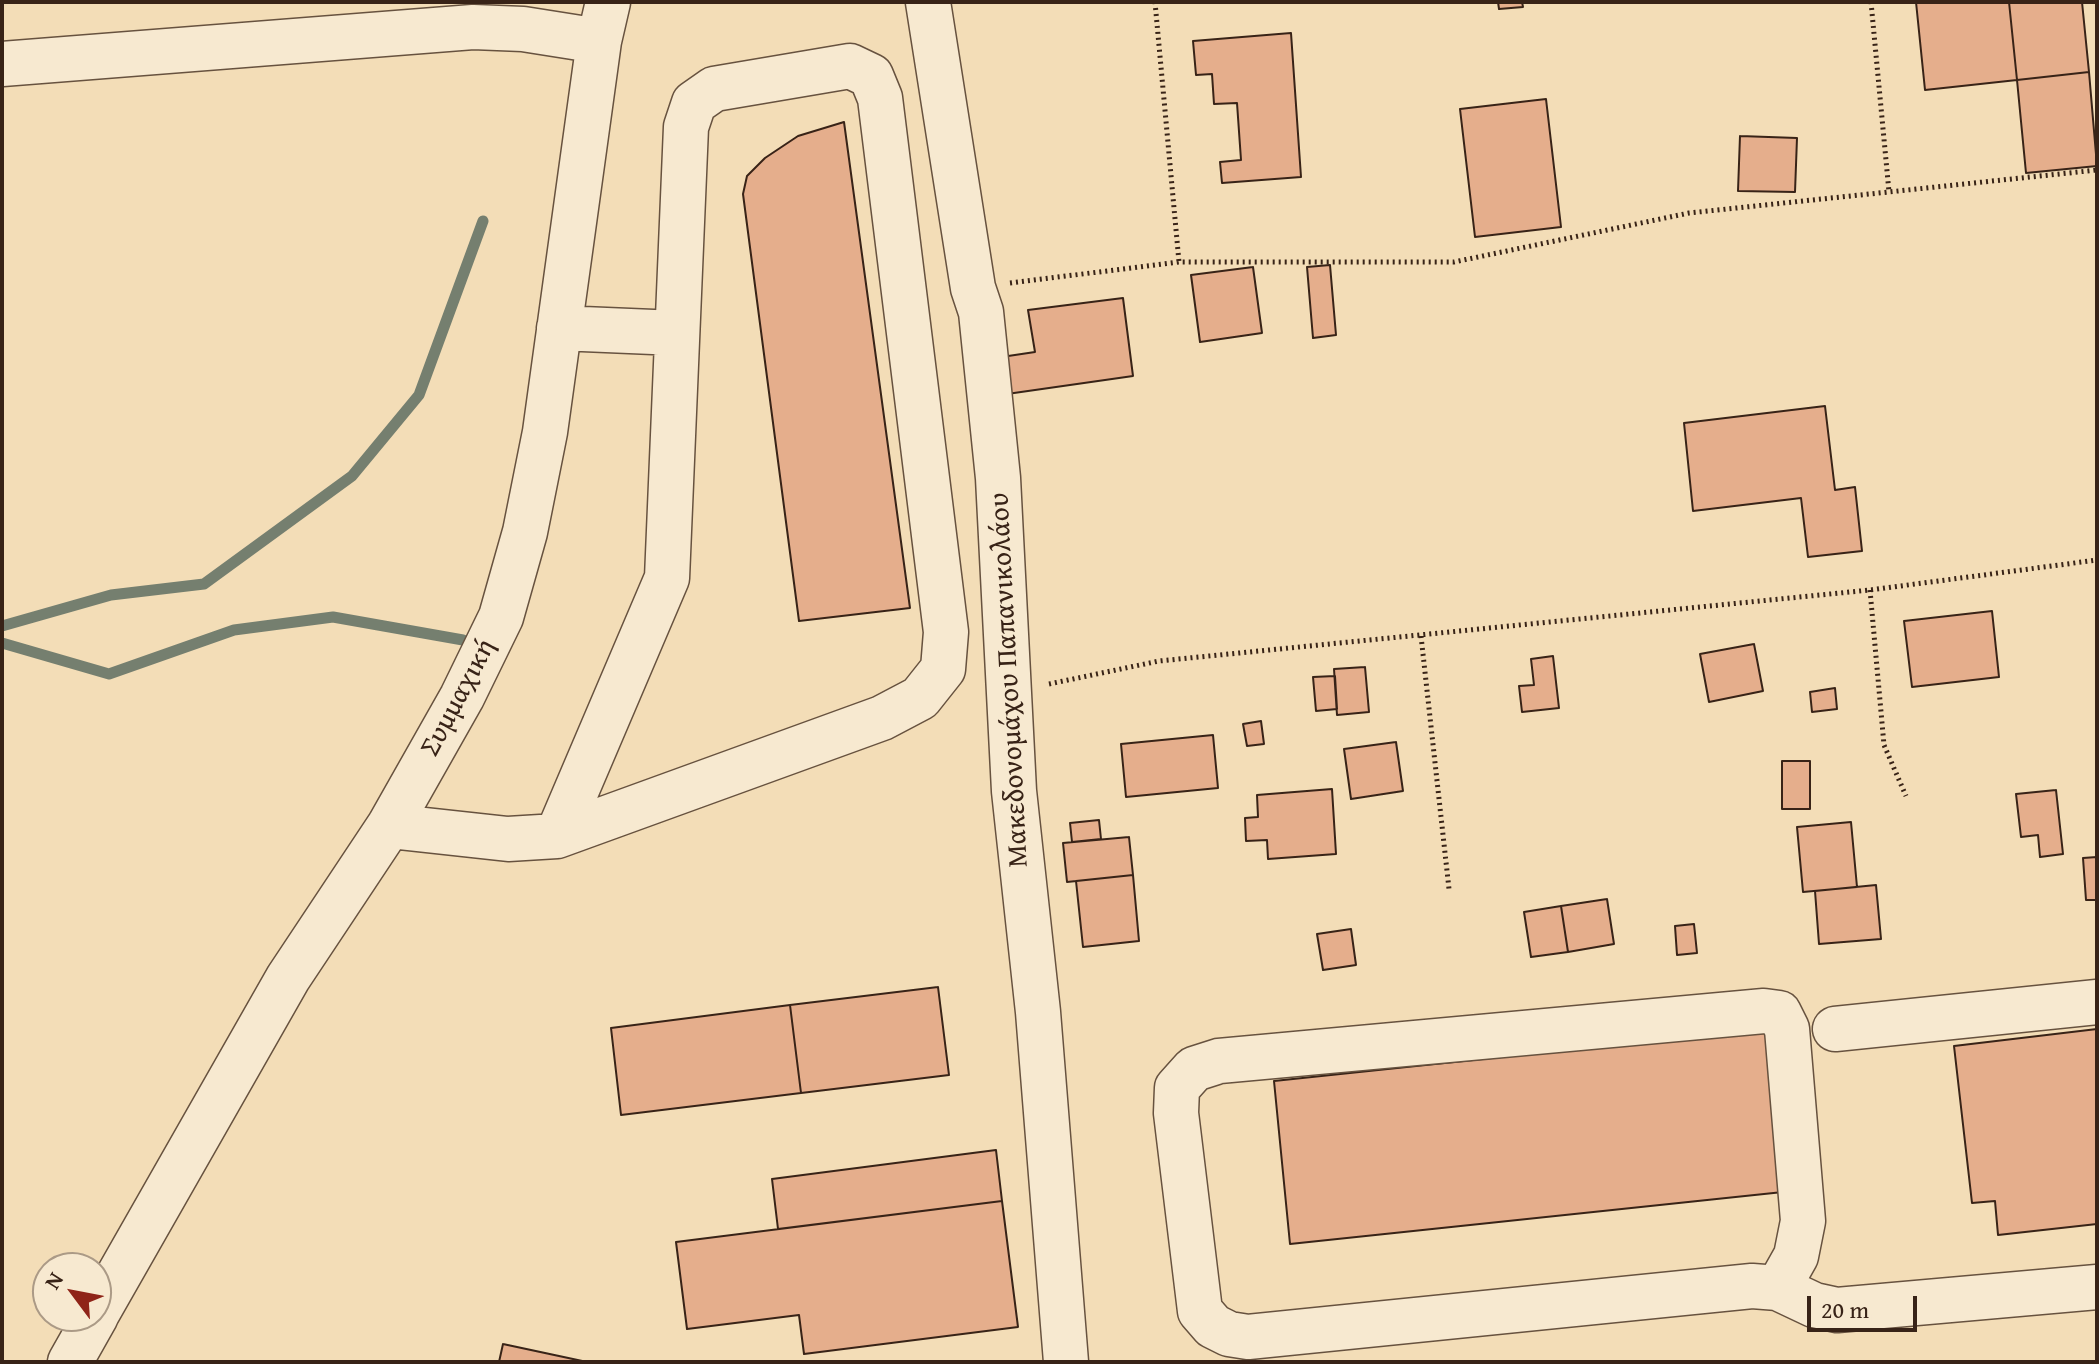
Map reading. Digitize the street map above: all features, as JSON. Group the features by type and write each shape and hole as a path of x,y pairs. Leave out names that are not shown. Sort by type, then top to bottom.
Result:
{"street":[{"name":"Μακεδονομάχου Παπανικολάου","path":"928,2 973,288 981,312 998,478 1014,791 1038,1012 1066,1362"},
{"path":"2,64 473,27 523,29 603,21"},
{"name":"Συμμαχική","path":"112,1288 288,978 389,826 462,697 501,617 533,489 603,21"},
{"path":"389,826 508,839 557,836 882,718 920,698 943,669 946,632 880,98 871,76 850,66 714,89 694,103 686,127 667,578 557,836"},
{"path":"559,328 677,333"},
{"path":"1835,1029 2097,1002"},
{"path":"1778,1288 1796,1256 1803,1221 1787,1029 1779,1013 1764,1011 1219,1061 1194,1069 1177,1088 1176,1113 1200,1311 1213,1326 1229,1334 1248,1337 1752,1286 1778,1288 1814,1305 1837,1310 2097,1287"},
{"name":"Συμμαχική","path":"70,1362 87,1332"}],"path":[{"path":"1155,2 1179,262"},
{"path":"1871,2 1889,192"},
{"path":"973,288 1179,262 1454,262 1689,213 2097,170"},
{"path":"1009,692 1159,661 1870,590 2097,560"},
{"path":"1870,590 1884,745 1906,796"},
{"path":"1421,636 1449,889"}],"building":[{"path":"1498,2 1522,2 1523,7 1499,9"},
{"path":"1916,2 2009,2 2017,80 1925,90"},
{"path":"2009,2 2082,2 2089,72 2017,80"},
{"path":"1291,33 1301,177 1222,183 1220,162 1241,160 1237,103 1214,104 1212,74 1196,75 1193,41"},
{"path":"2089,72 2097,166 2026,173 2017,80"},
{"path":"1546,99 1561,227 1475,237 1460,109"},
{"path":"844,122 910,608 799,621 743,194 747,176 765,158 798,136"},
{"path":"1740,136 1797,138 1795,192 1738,191"},
{"path":"1330,265 1336,335 1313,338 1307,267"},
{"path":"1253,267 1262,333 1200,342 1191,275"},
{"path":"1123,298 1133,376 993,396 988,359 1035,352 1028,310"},
{"path":"1825,406 1835,490 1855,487 1862,551 1808,557 1801,498 1693,511 1684,423"},
{"path":"1992,611 1999,677 1912,687 1904,621"},
{"path":"1754,644 1763,691 1709,702 1700,654"},
{"path":"1553,656 1559,708 1522,712 1519,686 1534,685 1531,659"},
{"path":"1365,667 1369,712 1337,715 1334,669"},
{"path":"1335,676 1337,709 1316,711 1313,677"},
{"path":"1835,688 1837,709 1812,712 1810,692"},
{"path":"1261,721 1264,744 1247,746 1243,724"},
{"path":"1213,735 1218,788 1126,797 1121,744"},
{"path":"1396,742 1403,791 1351,799 1344,749"},
{"path":"1782,761 1810,761 1810,809 1782,809"},
{"path":"1332,789 1336,854 1268,859 1267,840 1246,841 1245,818 1258,817 1257,795"},
{"path":"2056,790 2063,854 2040,857 2038,835 2021,837 2016,794"},
{"path":"1099,820 1101,839 1072,842 1070,823"},
{"path":"1851,822 1857,887 1803,892 1797,827"},
{"path":"1129,837 1133,875 1067,882 1063,843"},
{"path":"2097,857 2097,900 2086,900 2083,858"},
{"path":"1133,875 1139,941 1083,947 1076,881"},
{"path":"1876,885 1881,939 1819,944 1815,891"},
{"path":"1607,899 1614,944 1568,952 1561,906"},
{"path":"1561,906 1568,952 1531,957 1524,912"},
{"path":"1694,924 1697,953 1677,955 1675,926"},
{"path":"1351,929 1356,965 1323,970 1317,934"},
{"path":"938,987 949,1075 801,1093 790,1005"},
{"path":"790,1005 801,1093 621,1115 611,1028"},
{"path":"1767,1029 1783,1192 1290,1244 1274,1081"},
{"path":"2097,1029 2097,1224 1998,1235 1995,1201 1972,1203 1954,1046"},
{"path":"996,1150 1002,1201 778,1229 772,1179"},
{"path":"1002,1201 1018,1327 804,1354 799,1315 687,1329 676,1242"},
{"path":"503,1344 587,1362 499,1362"}],"waterway":[{"path":"2,626 111,595 204,584 352,476 419,395 483,221"},
{"path":"2,643 109,674 234,630 333,617 463,640"}]}
